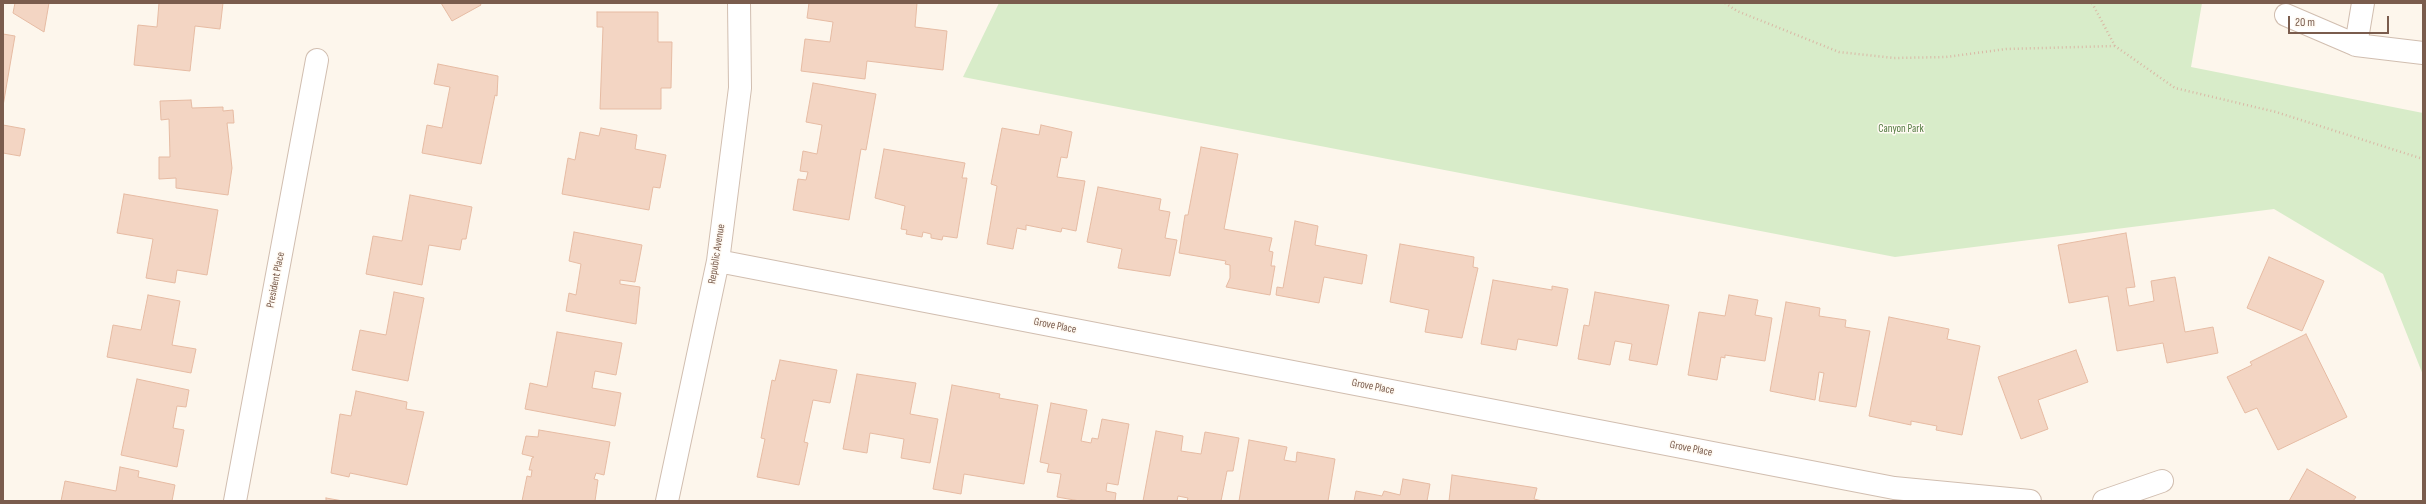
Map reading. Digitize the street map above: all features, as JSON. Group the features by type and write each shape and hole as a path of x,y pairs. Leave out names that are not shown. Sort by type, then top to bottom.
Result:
{"street":[{"name":"Republic Avenue","path":"667,501 718,261 740,88 739,3"},
{"path":"2356,45 2363,3"},
{"path":"2286,15 2356,45 2423,53"},
{"name":"President Place","path":"235,501 317,60"},
{"name":"Grove Place","path":"718,261 1892,494 2030,501"},
{"path":"2104,501 2162,481"}],"path":[{"path":"1725,3 1737,10 1839,52 1894,58 1946,58 2006,48 2115,46"},
{"path":"2092,3 2115,46 2175,88 2276,112 2423,160"}],"green space":[{"name":"Canyon Park","path":"999,3 2202,3 2191,67 2423,113 2423,375 2383,274 2274,209 1895,257 963,77"}],"building":[{"path":"15,3 49,3 44,32 13,13"},
{"path":"159,3 223,3 220,29 195,26 190,71 134,65 138,25 157,27"},
{"path":"441,3 480,3 481,5 452,21"},
{"path":"809,3 917,3 915,27 947,31 943,70 867,61 865,79 801,71 805,39 830,42 833,22 807,18"},
{"path":"597,12 658,12 658,42 672,42 671,88 661,88 661,109 600,109 603,27 597,27"},
{"path":"3,34 15,36 3,106"},
{"path":"438,64 498,76 497,96 495,95 481,164 422,153 427,125 442,128 450,87 434,84"},
{"path":"813,83 876,94 866,150 861,149 849,220 793,210 798,179 806,180 808,172 800,171 803,151 817,154 822,125 806,122"},
{"path":"191,100 192,108 223,107 223,111 233,110 234,123 227,123 232,168 228,195 176,188 176,178 159,179 159,157 170,157 169,119 161,120 160,101"},
{"path":"3,125 25,129 20,156 3,153"},
{"path":"1041,125 1072,132 1067,158 1061,157 1057,177 1085,181 1076,231 1062,228 1061,232 1026,225 1026,230 1017,228 1013,249 987,244 997,186 991,184 1002,128 1039,135"},
{"path":"601,128 637,135 635,149 666,155 660,188 653,187 649,210 562,194 568,158 575,160 580,132 599,136"},
{"path":"1201,147 1238,154 1224,229 1272,238 1269,251 1273,252 1271,266 1275,266 1270,295 1226,287 1230,278 1230,265 1225,264 1226,261 1179,253 1185,215 1188,215"},
{"path":"884,149 965,163 962,178 967,178 957,238 943,236 942,240 931,238 931,234 923,232 922,237 906,234 907,230 901,229 905,206 875,198"},
{"path":"1098,187 1161,199 1159,210 1170,212 1165,238 1177,240 1170,276 1118,268 1122,249 1087,242"},
{"path":"124,194 218,210 207,275 177,270 175,283 146,278 153,239 117,233"},
{"path":"410,195 472,207 466,239 462,239 460,250 429,245 422,285 366,274 373,236 402,241"},
{"path":"1295,221 1318,226 1315,245 1367,255 1362,284 1324,277 1319,303 1276,295 1277,287 1283,288"},
{"path":"574,232 642,245 635,282 620,280 620,284 640,287 636,324 566,311 569,293 576,295 581,264 569,261"},
{"path":"2126,233 2135,287 2126,288 2129,306 2154,301 2151,281 2175,277 2185,332 2213,327 2218,353 2167,363 2163,343 2117,351 2108,296 2069,303 2058,245"},
{"path":"1400,244 1474,257 1473,267 1478,268 1462,338 1425,332 1429,310 1390,302"},
{"path":"2269,257 2324,281 2302,331 2247,308"},
{"path":"1493,280 1552,290 1552,286 1568,289 1557,346 1518,339 1516,350 1481,344"},
{"path":"394,292 424,298 408,381 352,370 360,330 386,335"},
{"path":"1595,292 1669,305 1657,365 1629,360 1632,344 1615,341 1610,365 1578,359 1584,325 1589,326"},
{"path":"148,295 180,301 172,345 196,349 191,373 107,357 113,325 141,330"},
{"path":"1729,295 1758,300 1755,315 1772,318 1765,361 1725,355 1725,358 1721,357 1717,380 1688,375 1699,312 1725,316"},
{"path":"1786,302 1820,308 1819,316 1846,320 1845,327 1870,331 1856,407 1819,401 1824,373 1819,372 1815,400 1770,391"},
{"path":"1889,317 1949,329 1947,339 1980,346 1962,435 1936,430 1937,426 1911,421 1911,425 1869,416"},
{"path":"557,332 622,343 616,375 595,371 592,388 621,393 615,426 525,409 530,383 547,387"},
{"path":"2306,334 2347,417 2278,450 2257,408 2245,413 2227,377 2252,365 2250,362"},
{"path":"2076,350 2088,382 2038,400 2048,429 2021,439 1998,377"},
{"path":"780,360 837,370 830,403 813,400 804,442 808,443 799,485 757,477 765,439 761,438 772,380 775,381"},
{"path":"857,374 916,383 910,414 938,419 930,463 901,458 904,439 870,433 867,453 843,449"},
{"path":"137,379 189,390 186,407 177,406 173,428 184,430 177,467 121,455"},
{"path":"952,385 1000,394 999,398 1038,405 1024,484 964,474 961,494 933,489"},
{"path":"356,391 407,402 406,409 424,412 407,485 350,473 349,477 331,473 340,414 351,416"},
{"path":"1051,403 1087,410 1081,441 1091,443 1092,438 1098,439 1102,419 1129,424 1118,485 1107,483 1106,491 1116,493 1115,501 1080,501 1057,497 1061,474 1047,472 1049,464 1040,462"},
{"path":"539,430 610,442 604,475 596,473 594,479 598,480 595,501 522,501 527,476 531,477 532,470 529,470 532,458 534,457 522,454 526,436 538,437"},
{"path":"1156,431 1183,436 1181,451 1201,454 1205,432 1239,438 1233,471 1227,471 1221,501 1187,501 1188,498 1178,496 1177,501 1143,501"},
{"path":"1249,440 1287,447 1284,460 1296,462 1297,452 1335,459 1328,501 1239,501"},
{"path":"120,467 139,471 138,477 175,485 172,501 61,501 65,481 116,491"},
{"path":"2307,469 2356,497 2353,501 2289,501"},
{"path":"1452,475 1537,488 1534,499 1543,501 1449,501"},
{"path":"1403,479 1430,484 1427,501 1354,501 1356,491 1382,496 1384,491 1400,495"},
{"path":"326,498 343,501 326,501"}]}
